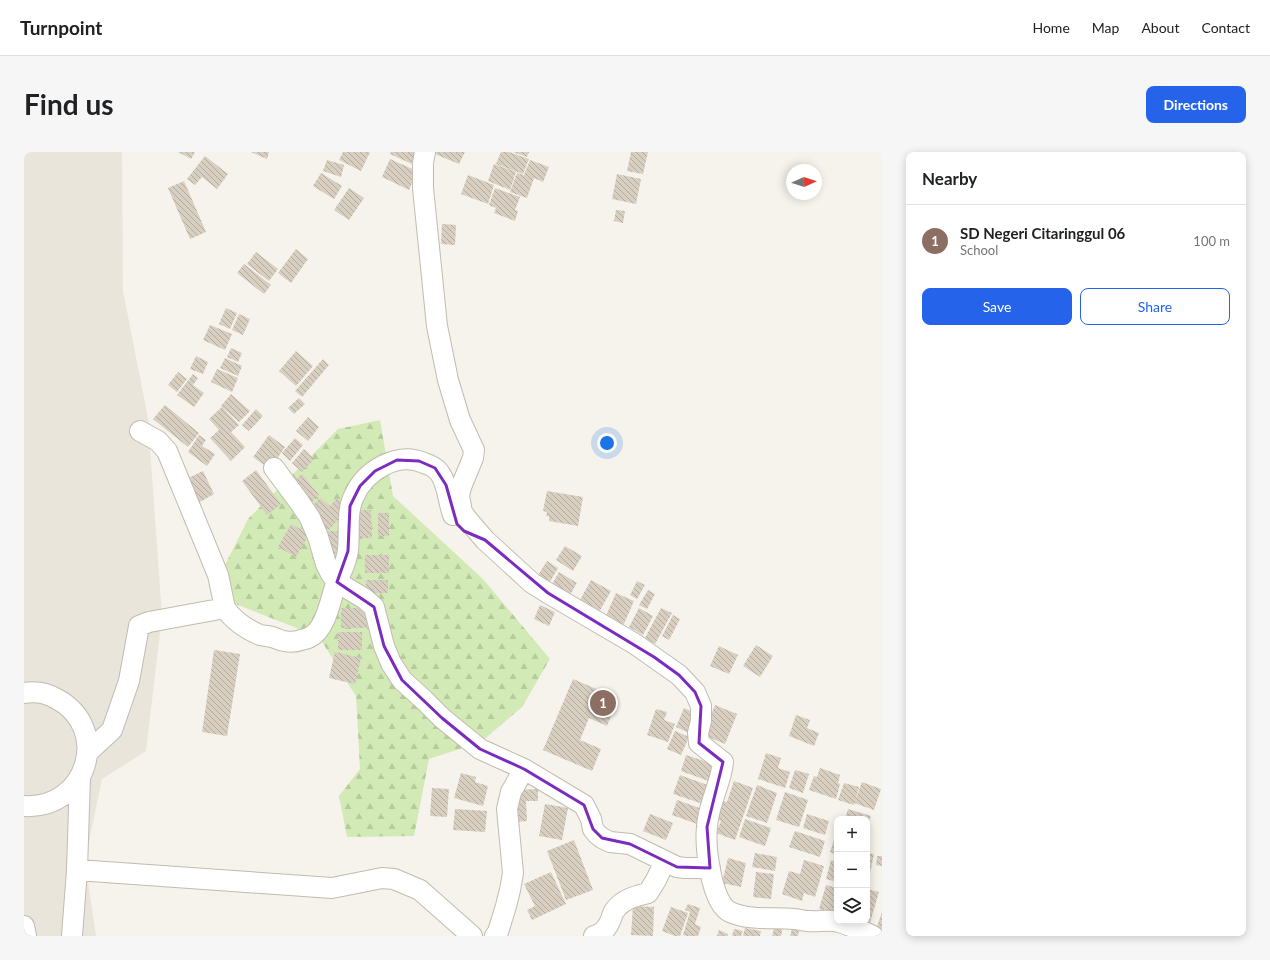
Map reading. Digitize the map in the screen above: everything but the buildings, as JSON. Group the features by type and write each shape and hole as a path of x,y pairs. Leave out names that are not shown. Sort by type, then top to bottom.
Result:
{"street":[{"path":"425,152 423,188 437,326 442,357 460,420 474,450 474,458 461,487 460,504 462,512 467,520 485,540 532,583 642,648 679,675 695,692 701,706 701,721 698,733 699,743 724,762 709,814 707,827 710,868 717,896 728,911 745,918 795,919 807,922 838,922 873,936"},
{"path":"140,431 158,441 167,451 218,575 225,608 230,616 245,627 261,635 284,641 296,642 311,637 322,626 348,551 350,506 354,495 360,486 375,471 387,463 407,459 419,461 435,468 440,473 446,485 452,513 457,524 464,531 485,540"},
{"path":"274,468 310,518 329,571 337,582 365,599 374,607 384,646 391,663 402,680 442,718 480,749 524,769 584,805 591,819 593,829 596,834 602,838 610,842 630,844 677,867 710,868"},
{"path":"87,753 112,730 129,681 139,626 148,622 225,608"},
{"path":"24,693 41,693 52,696 62,702 79,719 87,741 85,766 80,777 69,791 55,801 44,805 24,806"},
{"path":"495,936 498,932 506,906 513,872 507,809 511,792 524,769"},
{"path":"72,936 77,870 80,777"},
{"path":"594,936 600,934 606,929 614,910 628,899 648,893 665,861"},
{"path":"77,870 332,888 382,878 394,879 420,890 472,936"},
{"path":"24,926 26,936"}],"highlighted area":[{"path":"397,460 419,461 435,468 446,485 457,524 464,531 485,540 548,593 654,657 679,675 695,692 701,706 699,743 723,762 707,827 710,868 677,867 630,844 602,838 593,829 584,805 524,769 480,749 442,718 402,680 384,646 374,607 337,582 348,551 350,506 360,486 375,471"}],"shaded area":[{"path":"24,152 122,152 123,291 148,418 162,616 146,751 102,779 85,861 96,936 24,936"}],"green space":[{"path":"380,420 393,496 483,579 550,659 522,707 481,742 429,759 414,836 347,837 339,796 360,769 356,696 319,637 233,603 221,573 248,519 338,429"}],"place":[{"name":"SD Negeri Citaringgul 06","path":"603,703"}]}
